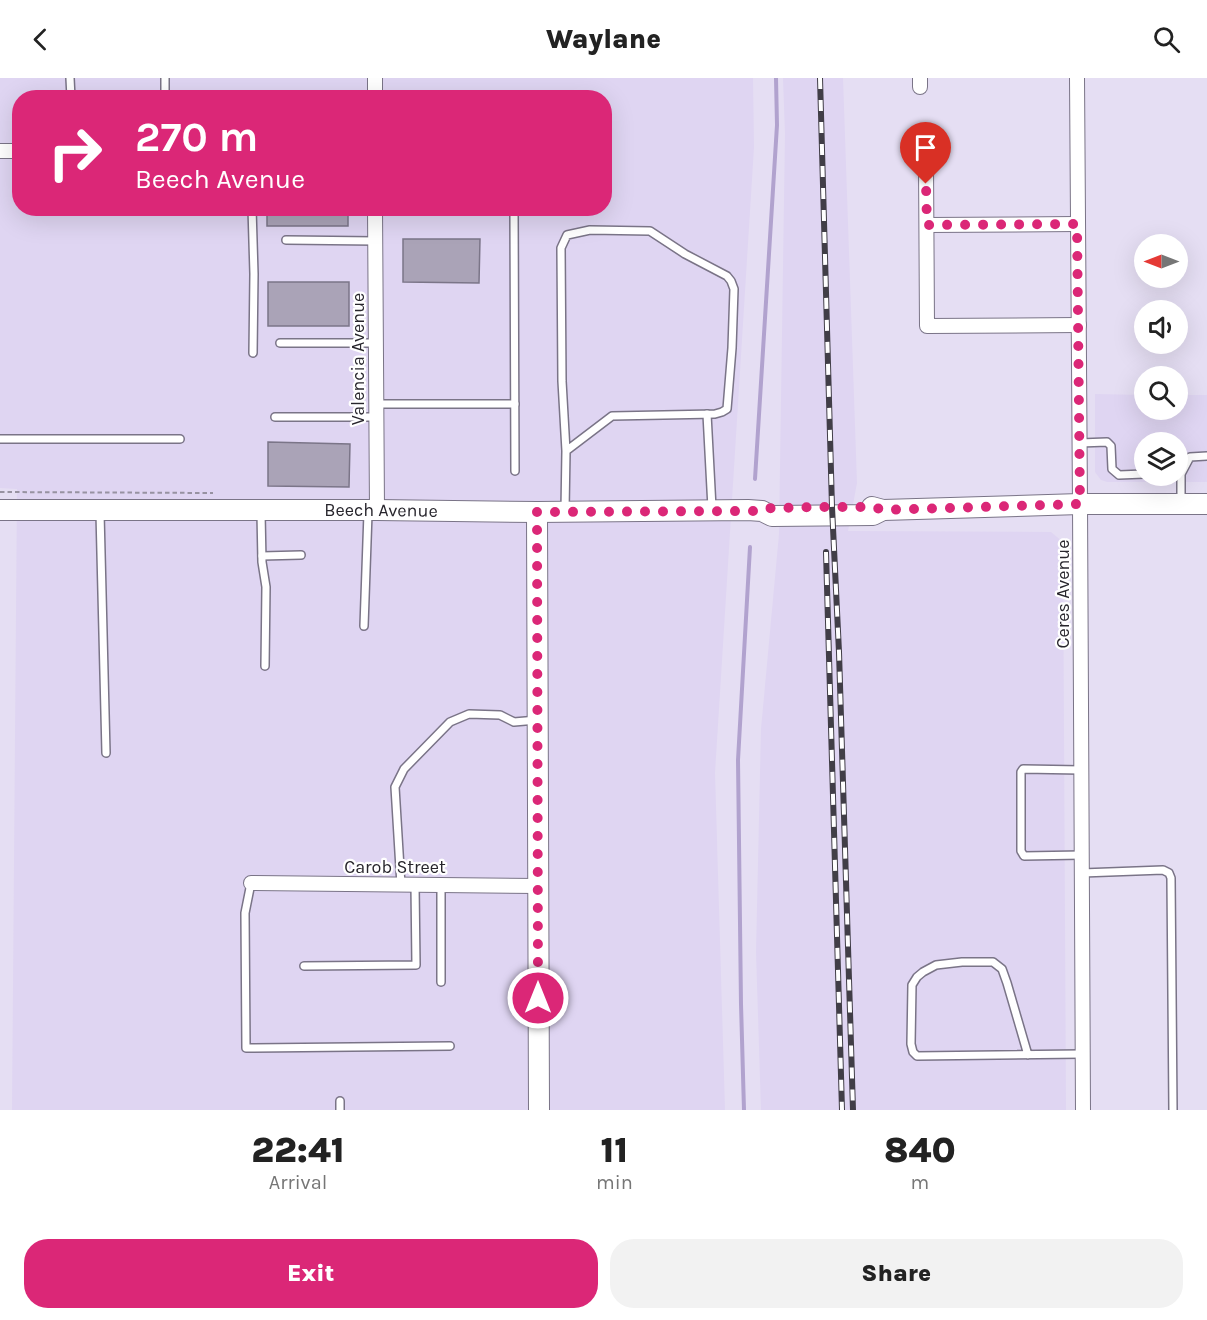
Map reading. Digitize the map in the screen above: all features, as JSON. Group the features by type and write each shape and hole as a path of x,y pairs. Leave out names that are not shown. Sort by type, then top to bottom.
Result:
{"main road":[{"name":"Beech Avenue","path":"0,510 566,512 755,511 771,508 824,507 874,507 883,510 1080,504 1207,504"},
{"path":"537,512 539,1110"}],"street":[{"name":"Ceres Avenue","path":"1077,78 1083,1110"},
{"path":"926,164 927,326 1079,325"},
{"name":"Valencia Avenue","path":"372,510 376,410 375,216"},
{"path":"927,225 1077,224"},
{"name":"Carob Street","path":"251,883 538,886"}],"lane":[{"path":"252,216 253,353"},
{"path":"514,216 515,471"},
{"path":"566,451 612,416 707,414 727,409 734,289 726,276 685,254 650,231 590,230 567,236 561,248 566,512"},
{"path":"286,240 376,241"},
{"path":"280,343 376,343"},
{"path":"275,417 515,404"},
{"path":"707,414 712,511"},
{"path":"0,439 180,439"},
{"path":"1080,442 1107,442 1112,446 1112,469 1119,475 1134,474"},
{"path":"1188,459 1190,456 1207,456"},
{"path":"1180,486 1181,504"},
{"path":"261,510 262,556 266,587 265,666"},
{"path":"364,626 372,510"},
{"path":"99,511 106,753"},
{"path":"262,556 301,555"},
{"path":"400,885 395,787 404,769 450,722 469,714 500,715 514,722 538,720"},
{"path":"1081,770 1023,769 1021,772 1021,852 1024,856 1082,855"},
{"path":"1082,873 1163,870 1169,873 1171,879 1173,1110"},
{"path":"251,883 245,913 246,1048 450,1046"},
{"path":"304,966 416,965 415,885"},
{"path":"441,885 441,982"},
{"path":"1028,1055 1002,969 993,962 936,964 917,977 912,985 911,1044 917,1056 1028,1055 1082,1054"},
{"path":"340,1101 340,1110"}],"path":[{"path":"0,492 216,493"}],"shaded area":[{"path":"0,78 753,78 754,147 715,773 725,1110 12,1110 17,489 0,488"},
{"path":"783,78 843,78 857,483 848,531 1051,532 1063,542 1066,1110 761,1110 756,952 761,729 779,534 785,134"},
{"path":"1095,394 1134,395 1134,420 1188,420 1188,395 1207,395 1207,482 1188,482 1188,432 1134,432 1134,482 1101,480 1095,472"}],"building":[{"path":"267,216 348,216 348,226 267,226"},
{"path":"403,239 480,239 479,283 403,282"},
{"path":"268,282 349,282 349,326 268,326"},
{"path":"268,442 350,444 349,487 268,486"}],"waterway":[{"path":"755,479 777,125 776,78"},
{"path":"744,1110 738,760 750,547"}],"railway":[{"path":"820,78 853,1110"},
{"path":"826,552 842,1110"}],"route":[{"path":"538,998 537,512 762,511 771,508 824,507 874,507 883,510 1080,504 1077,224 927,225 926,184"}]}
